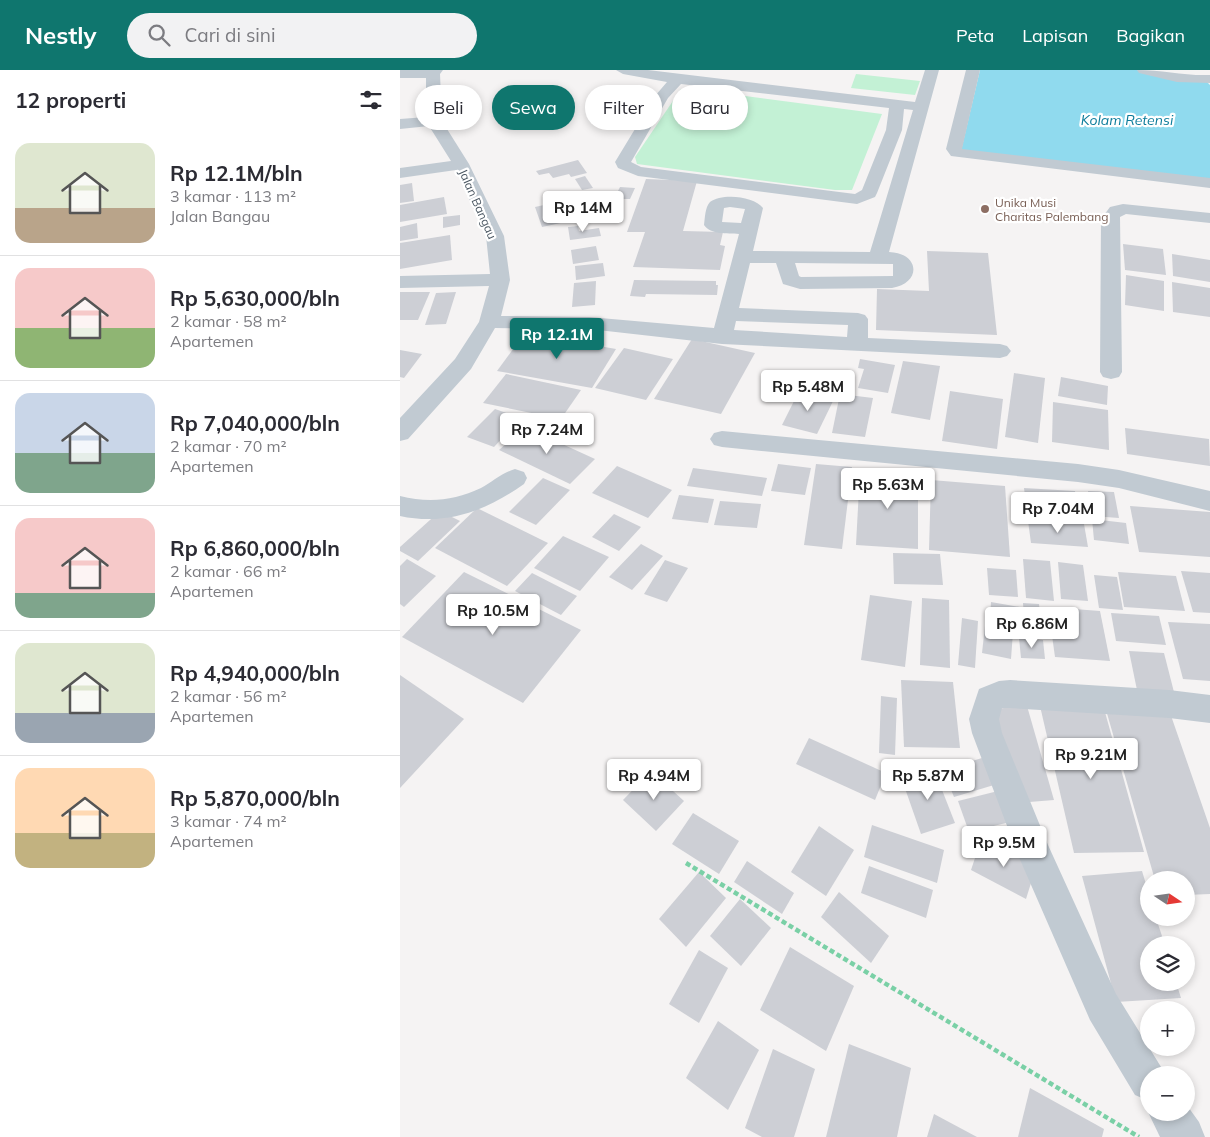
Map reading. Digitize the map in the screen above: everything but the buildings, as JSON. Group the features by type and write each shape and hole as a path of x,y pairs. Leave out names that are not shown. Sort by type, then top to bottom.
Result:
{"street":[{"path":"624,70 677,79 922,107"},
{"path":"878,258 932,70"},
{"path":"973,70 954,149 957,153 1210,183"},
{"path":"1144,70 1172,78 1210,79"},
{"path":"400,74 434,72 434,85"},
{"path":"677,79 662,96 626,158 624,165 638,170 857,199 869,193 894,130 897,105"},
{"path":"400,124 415,123"},
{"name":"Jalan Bangau","path":"400,433 463,364 489,322 500,280 495,236 461,164 440,130"},
{"path":"400,173 461,164"},
{"path":"1111,372 1109,266 1110,219 1112,214 1119,209 1126,209 1210,218"},
{"path":"722,337 750,229"},
{"path":"837,256 837,283"},
{"path":"742,257 837,256 900,260 902,262 902,278 899,281 892,282 800,283 790,280 784,257"},
{"path":"400,282 500,280"},
{"path":"728,314 858,319 858,344"},
{"path":"489,322 589,323 722,337 1000,351"},
{"path":"722,440 1078,473 1119,479 1210,501"},
{"path":"400,506 419,512 431,512 470,504 498,490 515,478"},
{"path":"1140,1067 1103,1007 1035,855 984,719 990,700 999,695 1010,694 1210,709"},
{"path":"1174,1121 1184,1137"}],"path":[{"path":"686,863 1139,1137"}],"green space":[{"path":"856,74 920,81 915,95 851,88"},
{"path":"748,96 882,114 852,190 835,190 637,164 635,157 653,130 662,130 662,117 672,102 672,130 748,130"}],"water":[{"name":"Kolam Retensi","path":"980,70 1137,70 1150,75 1207,82 1210,85 1210,180 961,151"}],"place":[{"name":"Unika Musi Charitas Palembang","path":"985,209"}]}
